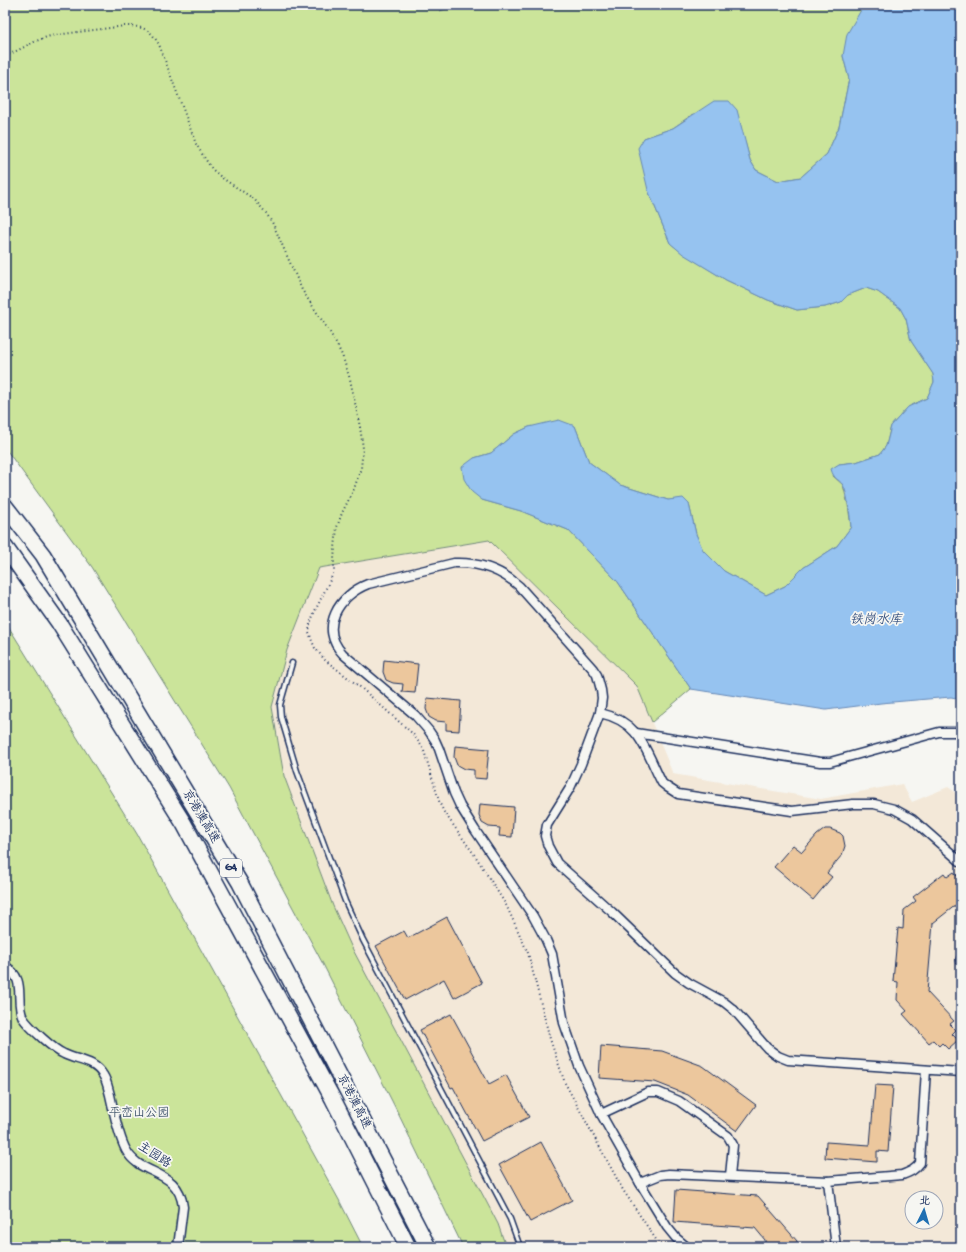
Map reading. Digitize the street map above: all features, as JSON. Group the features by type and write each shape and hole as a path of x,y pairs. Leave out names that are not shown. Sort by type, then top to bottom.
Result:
{"highway":[{"name":"京港澳高速","path":"5,506 43,555 240,883 428,1247"},
{"name":"京港澳高速","path":"5,547 59,623 184,824 333,1099 408,1247"}],"street":[{"path":"687,1247 676,1238 670,1230 640,1183 601,1114 579,1066 564,1023 552,954 533,916 474,830 460,806 439,749 429,731 415,716 339,650 334,640 332,624 336,612 344,599 361,586 454,563 474,563 494,569 511,579 519,586 593,669 597,675 601,690 600,713 581,764 570,788 547,825 545,836 548,846 557,863 612,912 675,973 689,983 724,1002 734,1010 767,1048 778,1056 788,1060 961,1072"},
{"path":"600,713 618,718 626,723 636,733 644,744 662,783 678,794 792,811 863,803 884,806 904,813 961,862"},
{"path":"636,733 820,762 830,762 939,732 961,732"},
{"name":"主园路","path":"5,966 12,971 16,977 20,992 20,1008 25,1021 62,1053 90,1063 100,1071 106,1082 122,1142 130,1156 141,1165 166,1178 179,1190 183,1207 178,1247"},
{"path":"640,1183 660,1175 669,1174 828,1181 902,1175 911,1172 917,1168 920,1163 926,1070"},
{"path":"601,1114 648,1092 658,1092 680,1101 728,1136 733,1145 730,1176"},
{"path":"828,1181 836,1247"}],"lane":[{"path":"292,663 280,705 281,717 297,771 345,901 363,940 510,1219 520,1247"}],"shaded area":[{"path":"489,540 637,686 673,774 821,799 902,784 912,802 948,787 961,796 961,1247 506,1247 498,1224 351,946 333,906 284,776 272,707 287,650 319,568"}],"green space":[{"path":"5,5 437,5 440,11 457,5 864,5 843,56 849,79 839,127 827,154 801,177 778,181 756,170 750,160 745,142 693,114 673,128 644,138 648,190 670,243 684,254 726,280 768,300 797,310 825,307 841,302 848,295 866,288 878,292 900,308 906,319 911,341 933,374 934,382 927,398 908,407 891,426 886,446 880,454 856,462 839,464 833,476 843,485 851,527 837,546 803,568 785,586 766,595 724,571 702,550 696,534 689,504 668,500 620,485 589,462 575,426 529,427 514,434 491,453 474,458 482,500 521,511 568,530 618,582 691,689 652,722 637,686 489,540 319,568 287,650 272,707 284,776 333,906 351,946 498,1224 506,1247 463,1247 323,964 229,788 92,567 5,448"},
{"name":"平峦山公园","path":"5,621 137,834 339,1200 363,1247 5,1247"}],"water":[{"name":"铁岗水库","path":"864,5 961,5 961,699 951,697 881,703 826,710 691,689 618,582 568,530 521,511 482,500 472,492 464,479 462,467 474,458 491,453 514,434 529,427 559,420 575,426 589,462 620,485 668,500 683,498 689,504 696,534 703,550 724,571 766,595 785,586 803,568 837,546 851,527 845,489 833,475 831,469 839,464 856,462 880,454 886,446 891,426 908,407 927,398 934,382 933,374 911,341 906,319 900,308 878,292 866,288 848,295 841,302 825,307 797,310 768,300 726,280 683,254 670,243 648,190 638,148 644,138 673,128 714,101 729,101 737,110 750,160 756,170 778,181 801,177 827,154 839,127 849,79 843,56 847,34"}],"building":[{"path":"384,660 418,664 415,693 402,692 403,684 393,683 386,680 383,672"},
{"path":"427,698 461,701 459,731 446,730 446,722 436,721 429,717 426,709"},
{"path":"455,746 489,749 486,779 474,778 474,770 464,769 457,765 454,757"},
{"path":"480,804 514,807 512,837 499,836 500,828 489,827 482,823 479,815"},
{"path":"825,829 830,829 840,833 843,836 845,846 842,855 827,873 832,877 813,900 774,867 793,845 802,852 817,835"},
{"path":"954,872 957,876 961,872 961,901 933,923 927,992 954,1021 950,1024 956,1030 952,1034 958,1040 948,1049 942,1043 939,1046 933,1040 929,1043 903,1014 907,1011 897,1000 898,982 893,981 898,928 903,929 904,910 916,901 913,897 944,873 947,877"},
{"path":"447,917 482,983 454,998 444,979 405,1000 376,946 404,931 408,938"},
{"path":"451,1014 489,1084 506,1075 529,1117 482,1141 453,1087 451,1088 420,1030"},
{"path":"601,1046 662,1051 703,1066 756,1105 737,1131 688,1095 655,1082 599,1078"},
{"path":"875,1085 893,1086 888,1152 877,1151 877,1162 825,1158 826,1142 870,1145"},
{"path":"541,1142 572,1200 530,1222 499,1165"},
{"path":"676,1190 758,1196 797,1241 797,1247 765,1247 765,1240 755,1228 674,1222"}]}
